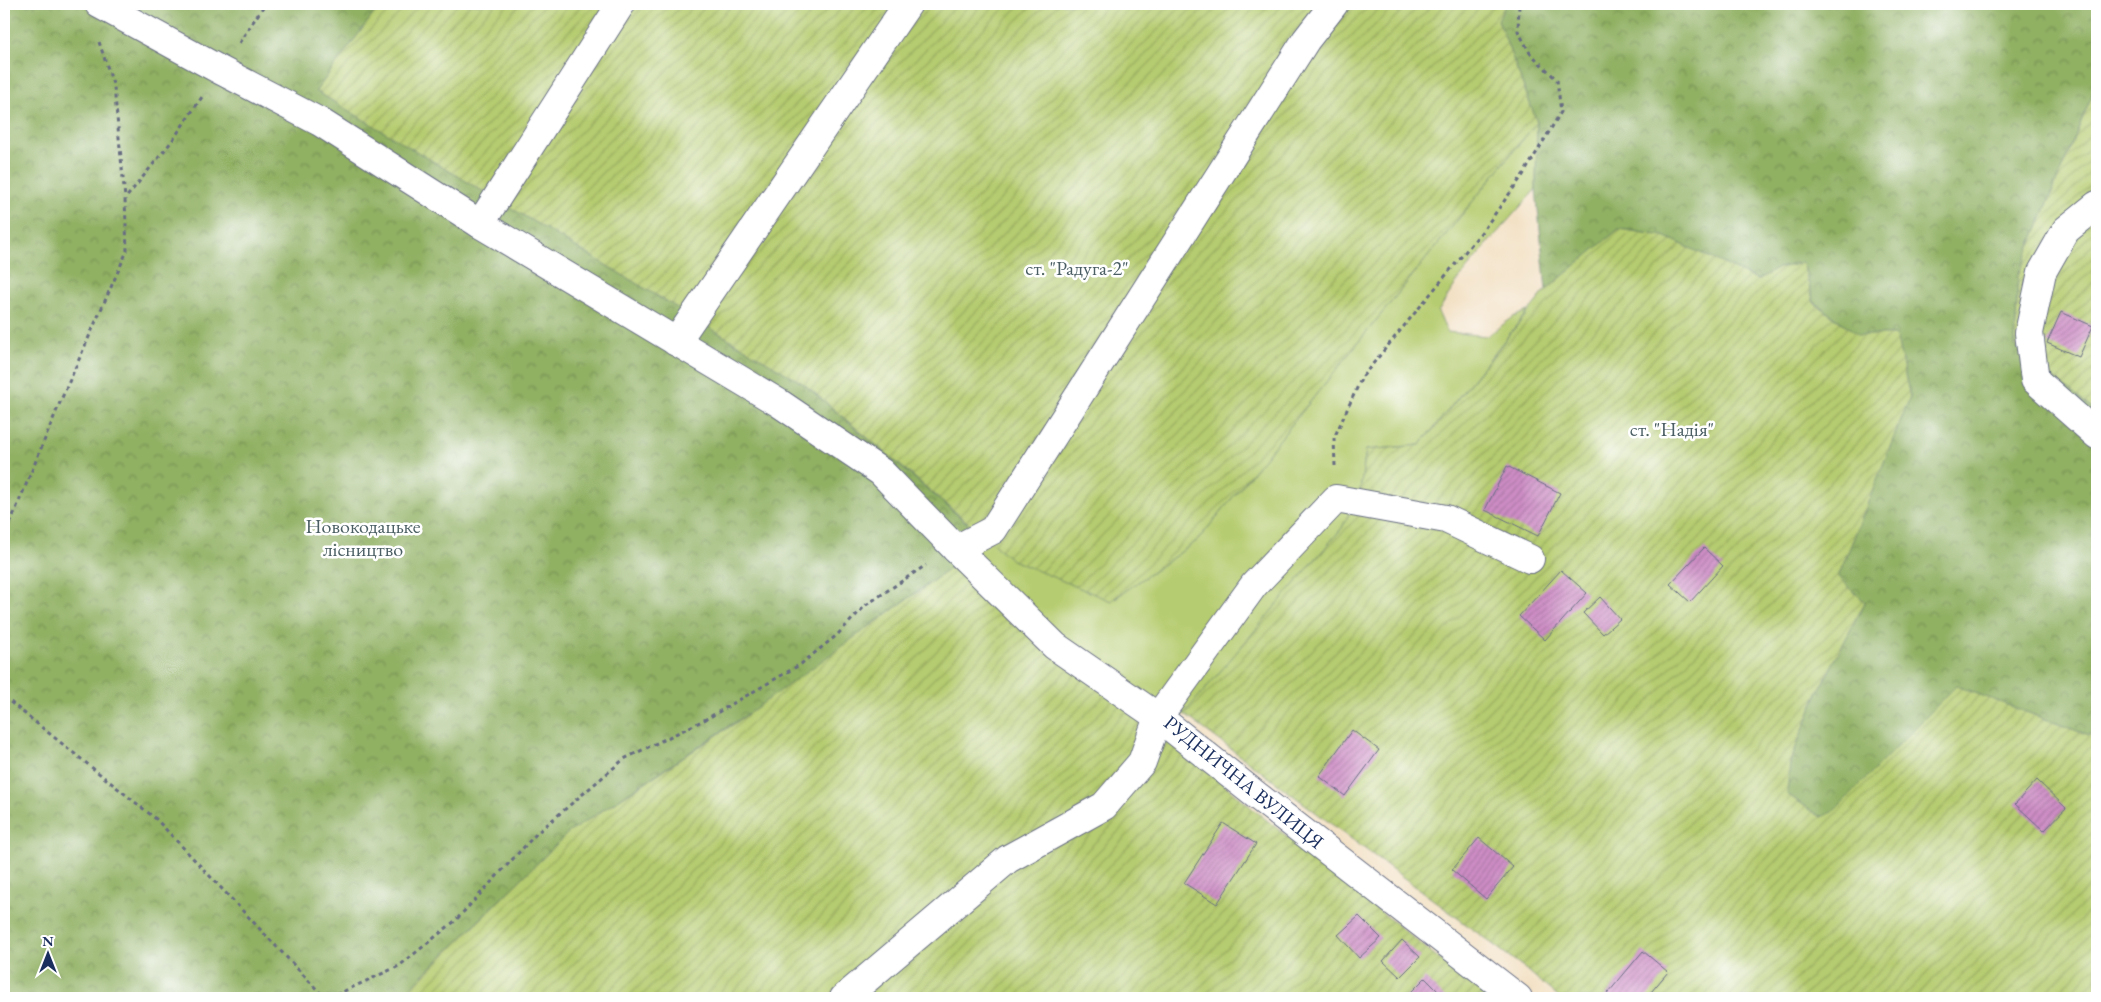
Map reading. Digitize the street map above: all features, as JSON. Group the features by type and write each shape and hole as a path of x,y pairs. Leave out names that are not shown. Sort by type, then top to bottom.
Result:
{"street":[{"path":"99,4 320,122 480,224 779,403 882,472 956,549 1055,646 1158,717 1142,762 1104,806 1008,859 844,998"},
{"path":"480,224 621,4"},
{"path":"676,342 908,4"},
{"path":"956,549 993,530 1306,40 1334,4"},
{"path":"2097,205 2066,230 2042,272 2029,333 2035,380 2097,435"},
{"path":"1336,499 1446,519 1530,559"},
{"name":"РУДНИЧНА ВУЛИЦЯ","path":"1336,499 1254,585 1158,717 1518,998"}],"path":[{"path":"125,199 172,141 265,4"},
{"path":"1336,499 1334,438 1362,377 1484,228 1523,175 1561,112 1556,80 1530,53 1518,31 1519,4"},
{"path":"4,538 61,400 127,251 125,199 114,87 98,41"},
{"path":"4,697 156,819 327,998 399,966 455,921 537,833 624,759 708,718 802,664 837,635 866,605 915,571 956,549"}],"green space":[{"name":"Новокодацьке лісництво","path":"4,4 381,4 316,91 804,384 974,529 952,567 872,624 814,670 568,833 400,998 4,998"},
{"name":"ст. \"Радуга-2\"","path":"381,4 1506,4 1498,20 1537,122 1198,540 1111,601 1012,560 804,384 316,91"},
{"path":"1506,4 2097,4 2097,83 2018,276 2015,346 2097,413 2097,731 2088,735 1956,686 1833,813 1821,817 1787,794 1790,762 1818,692 1865,602 1838,577 1910,397 1896,335 1859,335 1814,302 1803,263 1778,268 1758,280 1664,236 1619,229 1546,290 1536,189 1537,122 1498,20"},
{"path":"2097,83 2097,413 2015,346 2018,276"},
{"path":"1537,122 1536,189 1471,263 1438,312 1447,332 1487,336 1515,316 1528,311 1420,445 1366,450 1360,491 1342,528 1167,735 952,567 974,529 1111,601 1198,540"},
{"name":"ст. \"Надія\"","path":"1619,229 1664,236 1758,280 1778,268 1803,263 1814,303 1859,335 1896,335 1910,397 1838,577 1865,602 1818,692 1790,762 1787,794 1821,817 1833,812 1956,686 2088,735 2097,731 2097,998 1559,998 1526,969 1184,714 1342,528 1360,491 1366,450 1420,445 1546,290"},
{"path":"952,567 1167,735 1253,809 1488,998 400,998 568,833 734,724"}],"building":[{"path":"2061,312 2093,326 2079,357 2047,343"},
{"path":"1507,466 1560,493 1538,536 1485,510"},
{"path":"1704,548 1723,566 1690,602 1670,584"},
{"path":"1561,570 1587,593 1545,640 1519,616"},
{"path":"1600,597 1620,619 1603,634 1583,613"},
{"path":"1352,730 1379,750 1345,796 1319,776"},
{"path":"2037,780 2066,808 2044,831 2015,804"},
{"path":"1223,823 1256,844 1217,904 1184,883"},
{"path":"1479,838 1513,867 1486,899 1452,870"},
{"path":"1359,916 1381,938 1359,958 1338,935"},
{"path":"1402,940 1420,957 1400,977 1383,961"},
{"path":"1643,951 1668,972 1646,998 1604,998"},
{"path":"1425,978 1445,998 1405,998"}]}
